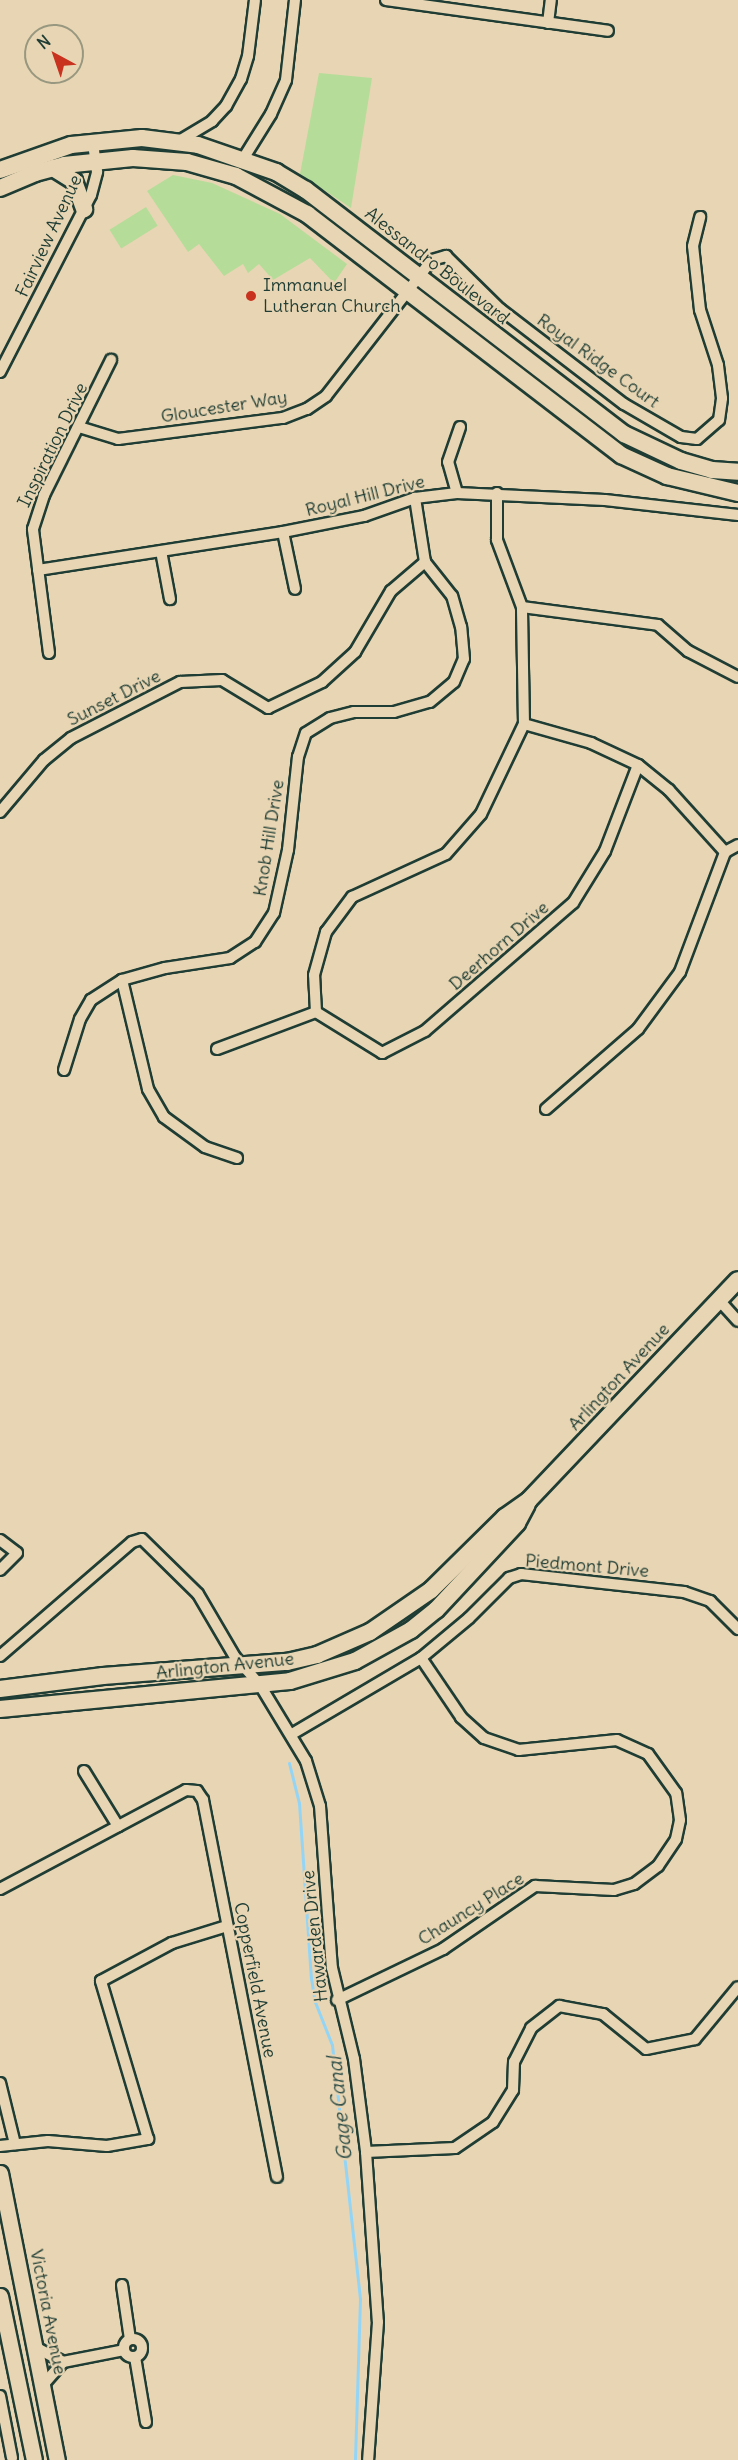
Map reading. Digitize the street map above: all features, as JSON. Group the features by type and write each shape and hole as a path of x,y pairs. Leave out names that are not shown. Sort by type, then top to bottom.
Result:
{"main road":[{"name":"Alessandro Boulevard","path":"0,170 46,152 93,142 142,138 178,142 243,159 306,190 624,434 661,454 712,470 738,472"},
{"path":"170,160 186,154 234,165 243,159"},
{"name":"Alessandro Boulevard","path":"0,188 53,168 96,160 170,160 215,169 274,194 409,291 621,455 667,476 738,493"},
{"path":"53,168 74,181 84,209"},
{"path":"661,454 671,465 738,487"},
{"name":"Arlington Avenue","path":"0,1689 103,1676 242,1666 317,1654 370,1632 431,1590 505,1517 529,1500 738,1280"},
{"name":"Arlington Avenue","path":"0,1709 290,1681 355,1661 411,1630 456,1591 517,1523 529,1500"},
{"name":"Victoria Avenue","path":"0,2173 57,2460"},
{"path":"0,2296 34,2460"}],"street":[{"path":"178,142 212,121 231,97 248,56 255,0"},
{"path":"243,159 272,114 286,80 295,0"},
{"path":"386,0 608,31"},
{"path":"548,23 551,0"},
{"name":"Fairview Avenue","path":"0,372 96,182 93,142"},
{"name":"Royal Ridge Court","path":"420,276 432,260 446,256 500,309 624,404 681,437 697,439 719,420 723,398 718,365 700,310 693,246 700,217"},
{"name":"Gloucester Way","path":"79,427 118,439 283,418 307,410 326,396 420,276"},
{"name":"Inspiration Drive","path":"49,652 33,545 37,512 111,360"},
{"path":"457,493 448,462 460,427"},
{"name":"Royal Hill Drive","path":"38,570 283,532 364,516 415,498 457,493 497,493 738,515"},
{"path":"217,1049 316,1012 314,975 326,932 352,897 446,854 481,814 524,724 522,607 497,540 497,493"},
{"path":"415,498 425,562"},
{"path":"283,532 295,589"},
{"path":"161,551 170,599"},
{"name":"Sunset Drive","path":"0,812 44,760 71,738 180,682 222,680 268,708 322,682 355,652 391,591 425,562"},
{"name":"Knob Hill Drive","path":"64,1070 80,1018 91,1000 122,980 165,968 230,958 255,942 274,913 288,850 298,757 306,733 330,718 354,712 394,712 429,702 454,682 464,660 461,627 452,596 425,562"},
{"path":"522,607 658,625 688,651 738,677"},
{"path":"524,724 591,743 638,765 669,790 725,852"},
{"name":"Deerhorn Drive","path":"316,1012 382,1053 425,1031 573,903 605,851 638,765"},
{"path":"546,1109 638,1029 680,972 725,852 738,845"},
{"path":"122,980 148,1089 164,1117 205,1146 237,1158"},
{"path":"719,1300 738,1321"},
{"name":"Hawarden Drive","path":"0,1656 139,1539 147,1541 195,1590 242,1666 260,1685 292,1734 314,1781 320,1806 337,2000 354,2060 366,2152 378,2322 368,2460"},
{"path":"0,1540 17,1553 0,1570"},
{"name":"Piedmont Drive","path":"292,1734 421,1658 469,1618 509,1578 521,1574 684,1592 710,1601 738,1629"},
{"name":"Chauncy Place","path":"337,2000 443,1949 535,1886 614,1890 634,1884 658,1866 676,1839 680,1820 676,1793 648,1754 617,1740 519,1750 484,1738 461,1717 421,1658"},
{"path":"1,1888 118,1826 84,1772"},
{"name":"Copperfield Avenue","path":"118,1826 186,1790 197,1791 203,1800 277,2177"},
{"path":"0,2146 48,2141 107,2146 148,2139 101,1981 188,1937 227,1926"},
{"path":"366,2152 455,2148 493,2122 513,2090 514,2062 531,2028 559,2006 603,2014 646,2049 695,2039 738,1987"},
{"path":"0,2083 15,2144"},
{"path":"122,2285 130,2339 124,2350"},
{"path":"130,2339 141,2345 135,2356 146,2422"},
{"path":"35,2347 63,2362"},
{"path":"43,2385 63,2362 124,2350 135,2356"},
{"path":"0,2396 4,2445 12,2458"}],"green space":[{"path":"319,73 372,78 351,208 300,174"},
{"path":"173,175 212,183 280,214 347,264 334,283 310,258 273,280 259,264 248,273 243,264 224,276 199,244 188,252 147,191"},
{"path":"146,207 158,226 121,248 110,230"}],"waterway":[{"name":"Gage Canal","path":"289,1763 299,1803 311,1978 315,2002 332,2045 360,2299 355,2460"}],"place":[{"name":"Immanuel Lutheran Church","path":"251,296"}]}
